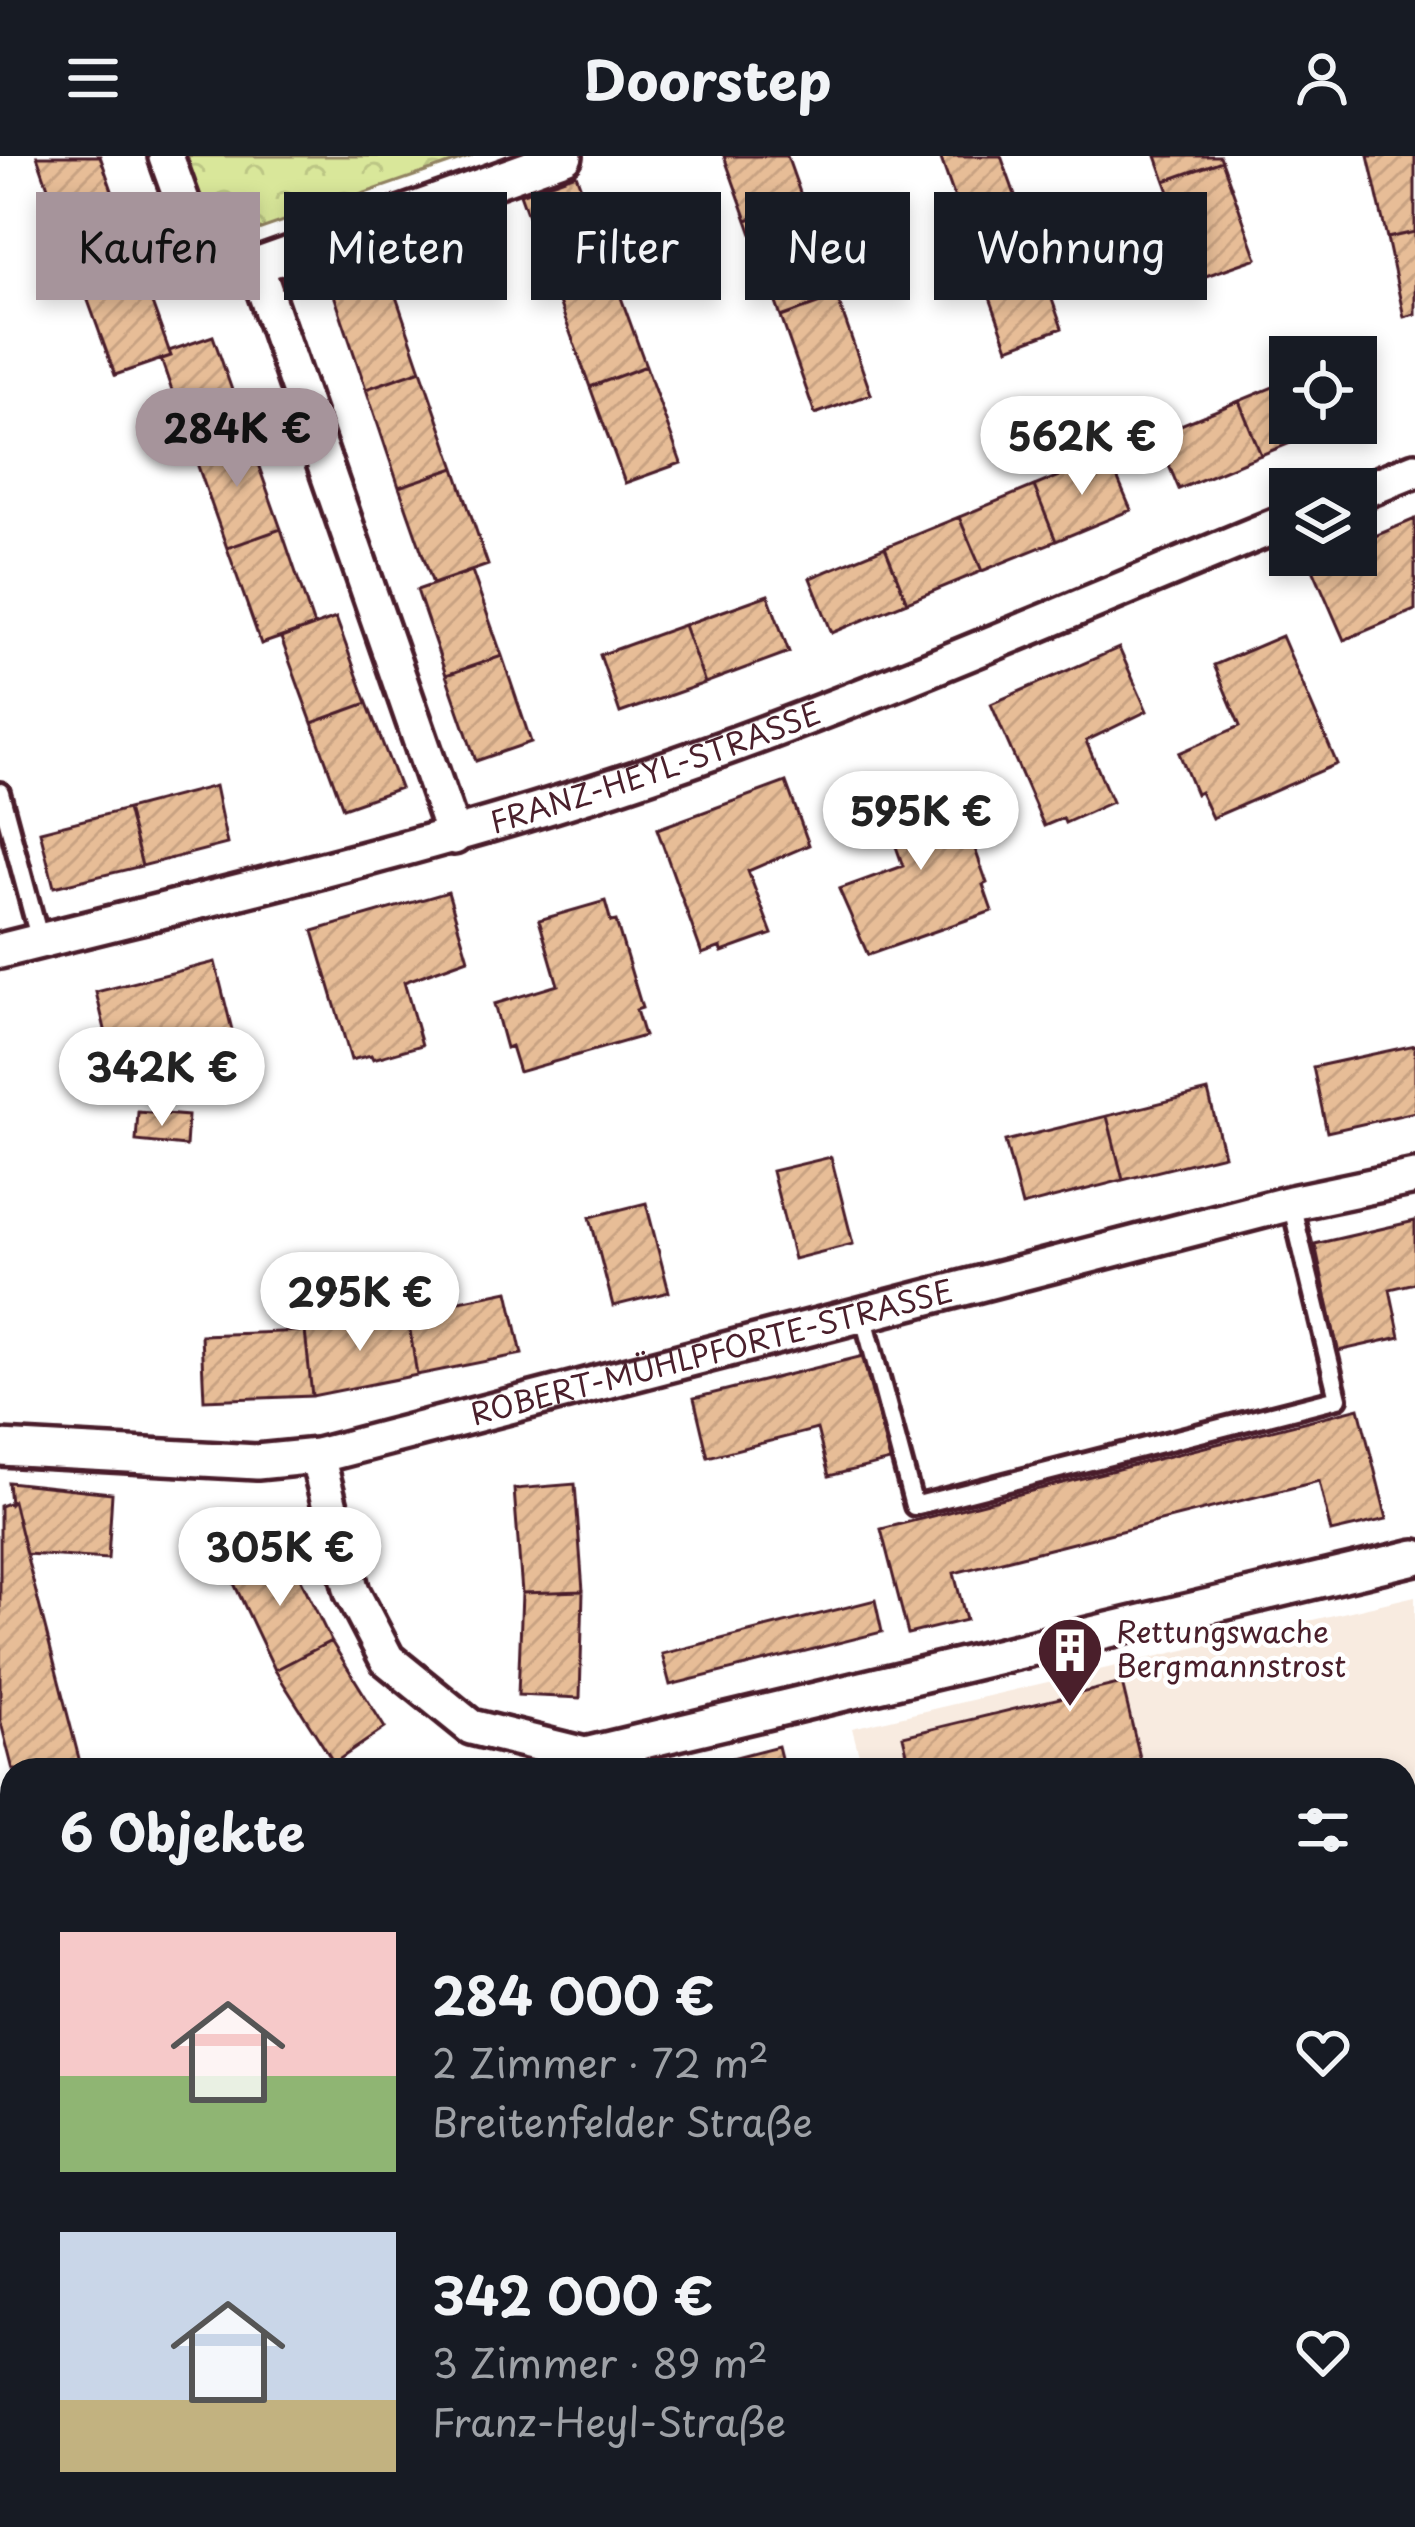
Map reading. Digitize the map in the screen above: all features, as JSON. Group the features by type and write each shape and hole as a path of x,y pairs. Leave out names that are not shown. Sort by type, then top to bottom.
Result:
{"street":[{"path":"166,156 179,192"},
{"path":"260,265 565,156"},
{"path":"260,278 454,837"},
{"path":"1377,485 1415,470"},
{"name":"FRANZ-HEYL-STRASSE","path":"0,951 454,837 754,738 1269,529"},
{"name":"ROBERT-MÜHLPFORTE-STRASSE","path":"0,1448 257,1462 316,1456 1291,1203 1415,1178"},
{"path":"316,1456 352,1592 387,1659 471,1727 584,1754 1415,1557"}],"lane":[{"path":"0,793 40,941"},
{"path":"863,1314 914,1506 1339,1398 1291,1203"}],"shaded area":[{"path":"1415,1596 1415,1758 860,1758 852,1728"}],"green space":[{"path":"182,156 472,156 368,192 284,192 284,221 260,229 260,192 194,192"}],"building":[{"path":"37,156 100,156 113,192 50,192"},
{"path":"724,156 787,156 800,192 745,192 745,214"},
{"path":"940,156 1001,156 1014,192 953,192"},
{"path":"1156,156 1220,156 1222,161 1165,181"},
{"path":"1368,156 1415,156 1415,232 1387,238"},
{"path":"1222,161 1257,258 1207,276 1207,192 1169,192 1165,181"},
{"path":"576,174 583,192 531,192 531,224 520,194"},
{"path":"1415,232 1415,314 1404,317 1387,238"},
{"path":"88,300 151,300 171,356 115,375"},
{"path":"336,300 397,300 421,370 366,389"},
{"path":"558,300 622,300 646,366 590,387"},
{"path":"775,300 829,300 781,317"},
{"path":"838,300 871,394 815,414 781,317"},
{"path":"991,300 1052,300 1062,328 1008,348"},
{"path":"213,336 247,433 193,452 161,359 171,356 169,351"},
{"path":"646,366 681,463 625,483 590,387"},
{"path":"421,370 455,468 399,487 366,389"},
{"path":"1269,389 1269,444 1288,444 1261,455 1239,401"},
{"path":"1239,401 1261,455 1179,489 1156,435"},
{"path":"247,433 281,529 227,548 193,452"},
{"path":"1108,456 1131,510 1056,541 1034,486"},
{"path":"455,468 488,565 433,584 399,487"},
{"path":"1034,486 1056,541 982,571 959,517"},
{"path":"959,517 982,571 907,602 885,547"},
{"path":"1415,519 1415,610 1344,640 1316,576 1377,576 1377,535"},
{"path":"281,529 314,626 261,644 227,548"},
{"path":"885,547 907,602 832,633 810,578"},
{"path":"472,571 502,656 446,675 417,590"},
{"path":"768,595 789,652 705,683 684,625"},
{"path":"336,618 367,703 312,723 281,638"},
{"path":"684,625 705,683 620,713 600,655"},
{"path":"1282,636 1337,764 1212,818 1179,753 1240,726 1214,665"},
{"path":"1119,648 1147,711 1086,741 1112,802 1065,823 1063,818 1044,826 991,704"},
{"path":"502,656 531,742 476,761 446,675"},
{"path":"367,703 400,788 343,808 312,723"},
{"path":"945,779 952,800 957,798 992,911 868,955 839,889 903,866 880,802"},
{"path":"786,782 809,845 748,871 772,934 702,954 657,829"},
{"path":"215,786 227,844 142,866 127,809"},
{"path":"127,809 142,866 54,887 40,831"},
{"path":"448,892 468,959 404,982 422,1045 351,1060 313,931"},
{"path":"605,901 611,922 616,921 642,1008 636,1010 644,1036 519,1072 511,1046 506,1048 494,1004 558,985 539,920"},
{"path":"215,962 235,1042 115,1071 96,992"},
{"path":"1415,1045 1415,1112 1327,1132 1313,1067"},
{"path":"1208,1091 1224,1155 1123,1180 1107,1116"},
{"path":"138,1112 188,1116 186,1146 136,1141"},
{"path":"1107,1116 1123,1180 1022,1206 1005,1141"},
{"path":"831,1157 853,1244 794,1259 772,1171"},
{"path":"646,1203 669,1292 613,1306 590,1217"},
{"path":"1415,1221 1415,1283 1390,1289 1400,1337 1338,1351 1315,1244"},
{"path":"508,1291 522,1354 417,1375 407,1312"},
{"path":"407,1312 417,1375 312,1396 305,1331"},
{"path":"305,1331 312,1396 204,1400 201,1335"},
{"path":"863,1356 890,1461 829,1476 817,1429 708,1457 694,1398"},
{"path":"1359,1408 1387,1519 1331,1532 1319,1481 954,1573 966,1620 908,1634 881,1529"},
{"path":"8,1482 112,1493 108,1559 26,1554"},
{"path":"575,1484 583,1591 522,1593 514,1489"},
{"path":"13,1501 79,1758 10,1758 0,1719 0,1506"},
{"path":"286,1549 331,1641 275,1670 230,1575"},
{"path":"583,1591 580,1698 518,1695 522,1593"},
{"path":"875,1600 882,1632 670,1685 662,1654"},
{"path":"331,1641 385,1728 341,1758 331,1758 275,1670"},
{"name":"Rettungswache Bergmannstrost","path":"1122,1683 1140,1758 908,1758 903,1736"},
{"path":"778,1746 781,1758 732,1758"}],"place":[{"name":"Rettungswache Bergmannstrost","path":"1070,1709"}]}
